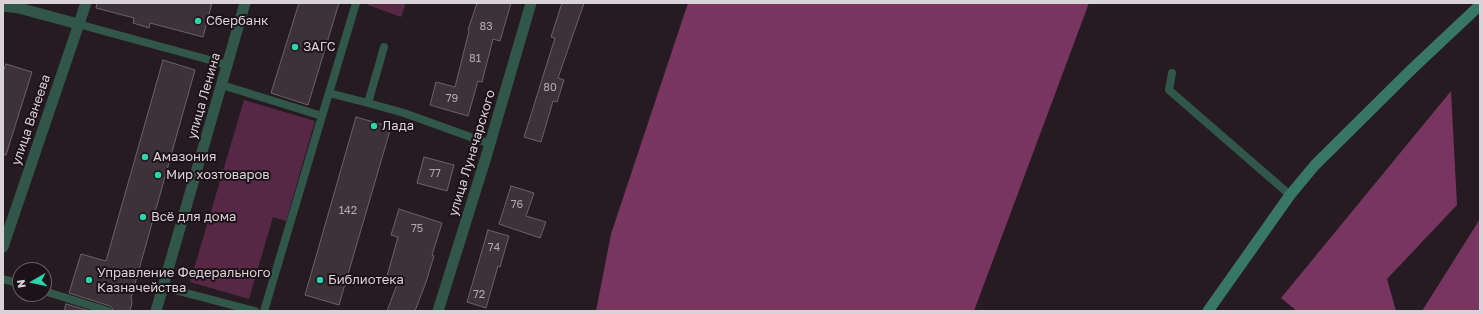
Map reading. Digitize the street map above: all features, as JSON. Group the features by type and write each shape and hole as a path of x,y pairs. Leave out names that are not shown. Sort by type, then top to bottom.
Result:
{"main road":[{"path":"1208,311 1290,196 1326,155 1412,69 1480,5"}],"street":[{"name":"улица Ванеева","path":"3,247 86,3"},
{"name":"улица Ленина","path":"156,311 245,3"},
{"name":"улица Луначарского","path":"438,311 490,144 531,3"},
{"path":"3,6 19,8 78,24"}],"lane":[{"path":"264,311 356,3"},
{"path":"78,24 228,64"},
{"path":"368,103 384,47"},
{"path":"1172,73 1169,90 1290,196"},
{"path":"222,85 322,116"},
{"path":"329,93 404,113 490,144"},
{"path":"163,287 255,311"},
{"path":"52,294 108,311"}],"shaded area":[{"path":"368,3 406,3 401,17 368,5"},
{"path":"688,3 1089,3 974,311 596,311 611,234"},
{"path":"1451,91 1457,205 1387,279 1396,311 1297,311 1281,298"},
{"path":"244,100 315,121 286,221 273,217 249,299 190,282"},
{"path":"1480,219 1480,311 1422,311"}],"building":[{"path":"97,3 212,3 203,37 150,23 149,28 133,23 134,18 96,8"},
{"path":"299,3 339,3 308,105 271,93"},
{"path":"477,3 511,3 500,41 493,39 482,82 478,81 468,116 430,105 436,82 455,87 468,30"},
{"path":"562,3 584,3 558,78 564,80 557,102 553,101 541,142 524,137 555,38 551,37"},
{"path":"163,60 195,70 131,298 132,303 130,311 113,311 110,306 69,293 81,254 106,261"},
{"path":"6,64 32,72 6,155 3,155 3,72"},
{"path":"356,117 391,127 339,305 305,295"},
{"path":"424,157 454,165 447,191 417,183"},
{"path":"511,186 534,193 526,216 546,222 540,238 499,224"},
{"path":"399,209 442,223 432,255 434,256 415,311 387,311 399,279 387,276 398,237 391,235"},
{"path":"488,230 509,236 500,267 498,266 486,308 467,302"},
{"path":"66,304 90,311 64,311"}],"place":[{"name":"Сбербанк","path":"198,21"},
{"name":"ЗАГС","path":"295,47"},
{"name":"Лада","path":"374,126"},
{"name":"Амазония","path":"145,157"},
{"name":"Мир хозтоваров","path":"158,175"},
{"name":"Всё для дома","path":"143,217"},
{"name":"Управление Федерального Казначейства","path":"89,280"},
{"name":"Библиотека","path":"320,280"}]}
